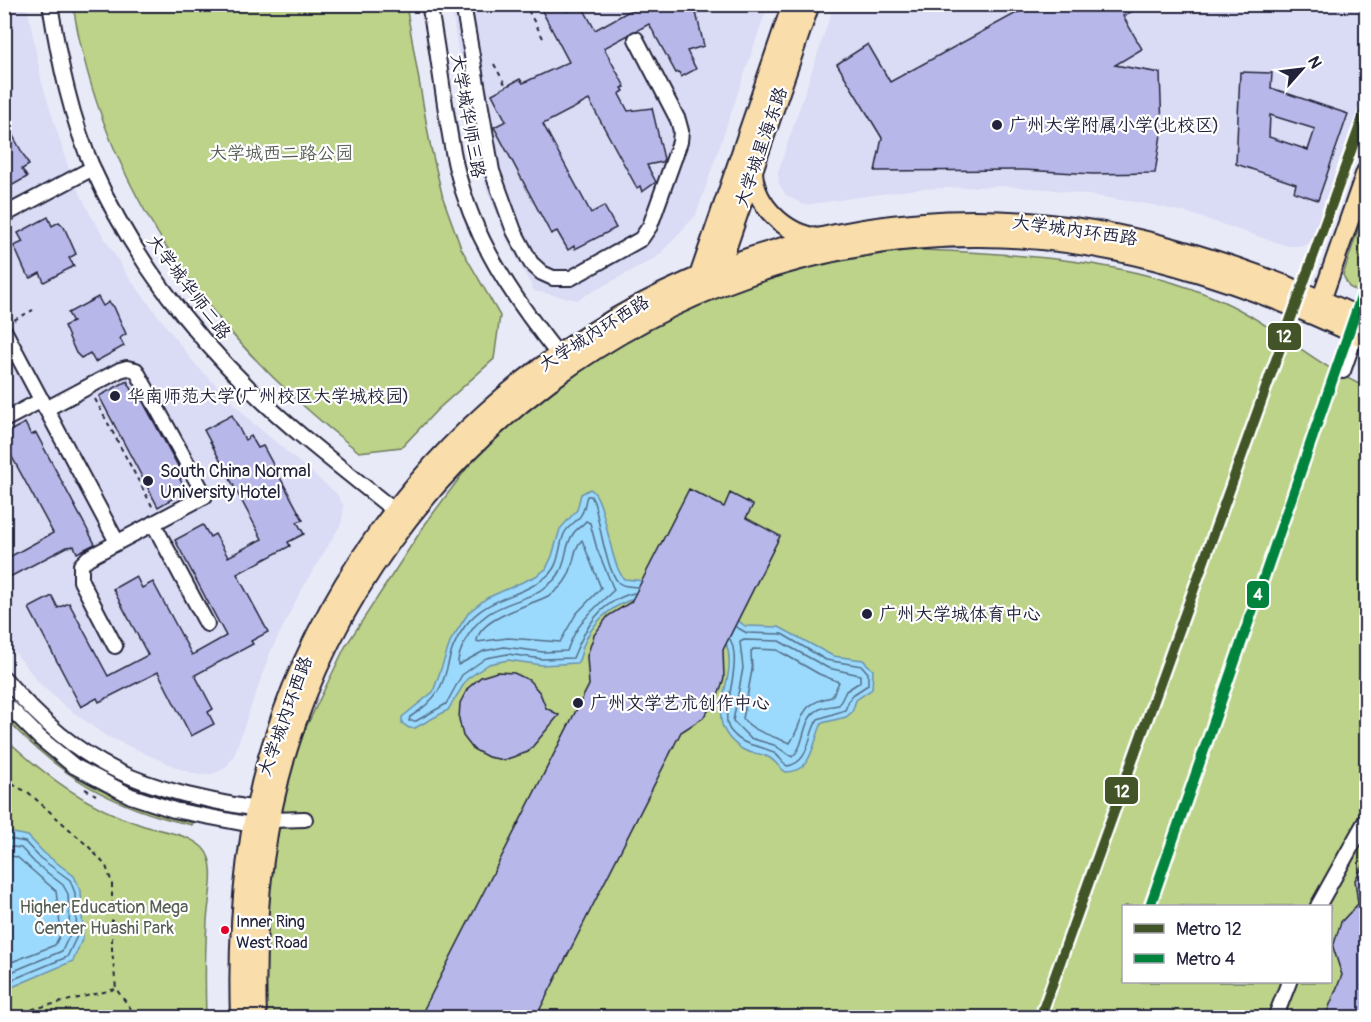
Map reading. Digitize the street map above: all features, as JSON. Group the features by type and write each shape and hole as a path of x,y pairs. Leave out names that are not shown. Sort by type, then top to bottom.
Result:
{"main road":[{"name":"大学城星海东路","path":"706,282 792,4"},
{"name":"大学城星海东路","path":"720,268 810,4"},
{"path":"753,172 756,190 776,217 791,230 820,238"},
{"path":"1318,307 1366,172"},
{"name":"大学城内环西路","path":"257,1017 257,917 271,820 288,747 315,677 346,611 400,515 475,443 535,391 621,333 677,303 706,282 720,268 820,238 901,224 1008,221 1067,226 1168,245 1263,275 1318,307 1363,328"},
{"name":"大学城内环西路","path":"240,1017 240,916 254,817 272,742 299,670 331,603 464,431 515,385 557,353 613,318 670,288 858,248 939,238 1006,238 1104,249 1163,262 1318,307"}],"street":[{"name":"大学城华师二路","path":"50,4 64,78 93,168 146,263 212,349 287,423 400,515"},
{"name":"大学城华师三路","path":"429,4 457,167 473,219 504,281 529,319 557,353"},
{"path":"463,4 484,140 498,190 531,263 538,271 553,278 575,276 644,237 680,142 681,131 678,120 636,39"},
{"path":"4,215 93,168"},
{"path":"9,325 44,404 117,542"},
{"path":"1343,371 1363,328"},
{"path":"4,420 88,386 123,368 133,369 142,377 205,496 85,560 79,572 81,581 115,646"},
{"path":"157,522 207,624"},
{"path":"4,678 63,737 111,769 178,795 254,817"},
{"path":"4,702 53,750 74,766 112,788 174,810 271,820 305,819"},
{"path":"1319,905 1366,820"},
{"path":"1275,1017 1288,983"}],"path":[{"path":"543,4 529,12 543,38"},
{"path":"494,64 506,86"},
{"path":"9,325 33,310"},
{"path":"88,386 157,522"},
{"path":"4,780 29,793 89,847 106,866 112,883 111,942 116,989 138,1017"},
{"path":"16,1017 33,1009 116,989"}],"shaded area":[{"name":"华南师范大学(广州校区大学城校园)","path":"4,5 27,5 42,83 70,173 90,214 127,275 195,364 254,424 337,494 344,507 341,524 299,594 270,653 233,758 224,769 212,774 200,775 180,769 106,736 66,707 41,685 5,640"},
{"path":"451,5 768,5 696,215 657,257 577,300 534,291 506,238 485,185 468,114"},
{"name":"广州大学附属小学(北校区)","path":"834,5 1366,5 1366,109 1324,230 1314,241 1303,246 1287,246 1188,213 1148,204 1048,189 1003,186 916,189 804,205 786,195 779,184 778,172"}],"green space":[{"name":"大学城西二路公园","path":"73,5 406,5 430,144 443,198 461,248 500,316 494,359 437,410 402,447 359,452 306,408 257,361 212,310 172,255 138,198 109,137 88,72"},
{"path":"1366,205 1366,296 1349,287 1343,275"},
{"name":"广州大学城体育中心","path":"899,249 981,253 1104,266 1184,286 1241,310 1329,368 1366,387 1366,1017 261,1018 262,858 279,783 345,647 426,523 478,453 515,414 608,347 793,262"},
{"path":"5,714 46,753 90,784 138,807 193,823 192,825 137,809 90,787 46,757 5,718"},
{"name":"Higher Education Mega Center Huashi Park","path":"4,737 35,765 85,800 121,818 190,839 205,850 211,865 206,945 206,1017 5,1017"}],"water":[{"path":"590,489 600,503 614,558 624,579 646,581 726,611 745,626 779,627 833,656 863,660 873,670 872,689 856,700 852,712 846,717 822,723 811,754 802,767 786,772 770,758 745,751 729,737 722,725 721,712 728,673 729,658 726,643 633,599 609,611 597,623 583,646 577,663 542,665 508,660 489,664 467,679 448,710 415,728 409,728 402,723 402,717 433,692 451,640 469,612 487,598 536,576 546,569 560,529 577,510 581,494"},
{"path":"4,833 28,836 44,853 74,876 81,891 83,937 73,961 5,990"}],"building":[{"path":"550,4 563,4 567,11 581,4 595,30 642,4 694,4 704,46 687,51 696,69 681,77 679,72 676,73 649,24 604,48 625,87 622,88 624,91 619,94 628,111 652,108 664,159 662,162 647,165 656,182 642,192 640,186 637,188 589,100 543,124 591,213 604,206 616,228 575,249 574,246 568,250 557,231 551,234 494,127 506,121 492,94 520,79 523,83 569,62 541,9"},
{"path":"1033,4 1146,4 1123,16 1142,49 1115,65 1160,73 1162,128 1155,173 1093,174 1024,170 875,171 882,138 837,64 868,44 890,82"},
{"path":"1240,72 1272,73 1271,88 1348,114 1318,200 1294,192 1296,184 1236,164","holes":["1270,115 1315,129 1308,150 1269,137"]},
{"path":"12,134 29,165 22,169 27,177 4,190 4,138"},
{"path":"48,217 52,226 59,222 64,227 76,254 69,258 74,266 44,282 40,273 31,278 26,273 14,246 23,242 18,233"},
{"path":"98,297 103,306 109,302 114,307 126,334 120,338 124,346 95,362 90,353 81,358 76,353 64,326 73,322 68,313"},
{"path":"127,381 134,393 137,391 184,477 180,479 186,491 158,507 99,396"},
{"path":"232,415 245,440 251,436 258,448 263,446 303,520 297,522 304,534 288,542 290,546 237,574 268,632 251,641 253,644 195,675 213,709 208,712 214,724 191,736 158,672 99,702 97,698 81,707 29,608 52,596 58,608 69,603 108,676 148,655 113,589 136,576 142,588 153,582 192,655 226,636 175,540 203,525 210,537 215,534 228,557 262,539 204,430"},
{"path":"25,423 31,435 36,433 95,544 77,553 74,546 67,547 4,580 4,560 53,533 4,442 4,434"},
{"path":"689,489 724,507 730,493 753,505 746,518 780,536 723,650 724,678 717,699 703,718 681,732 536,1017 420,1017 589,685 587,656 594,635 608,616 631,602"},
{"path":"497,672 514,673 529,680 540,693 546,708 559,715 528,752 504,760 488,757 473,749 463,736 459,719 460,703 468,688 481,677"},
{"path":"1366,861 1366,1017 1325,1017 1342,975 1333,947 1341,922 1358,904 1355,880"}],"metro line":[{"name":"12","path":"1040,1018 1366,109"},
{"name":"4","path":"1150,905 1366,283"}],"place":[{"name":"广州大学附属小学(北校区)","path":"997,125"},
{"name":"华南师范大学(广州校区大学城校园)","path":"115,396"},
{"name":"South China Normal University Hotel","path":"148,481"},
{"name":"广州大学城体育中心","path":"867,614"},
{"name":"广州文学艺术创作中心","path":"578,703"},
{"name":"Inner Ring West Road","path":"225,930"}]}
